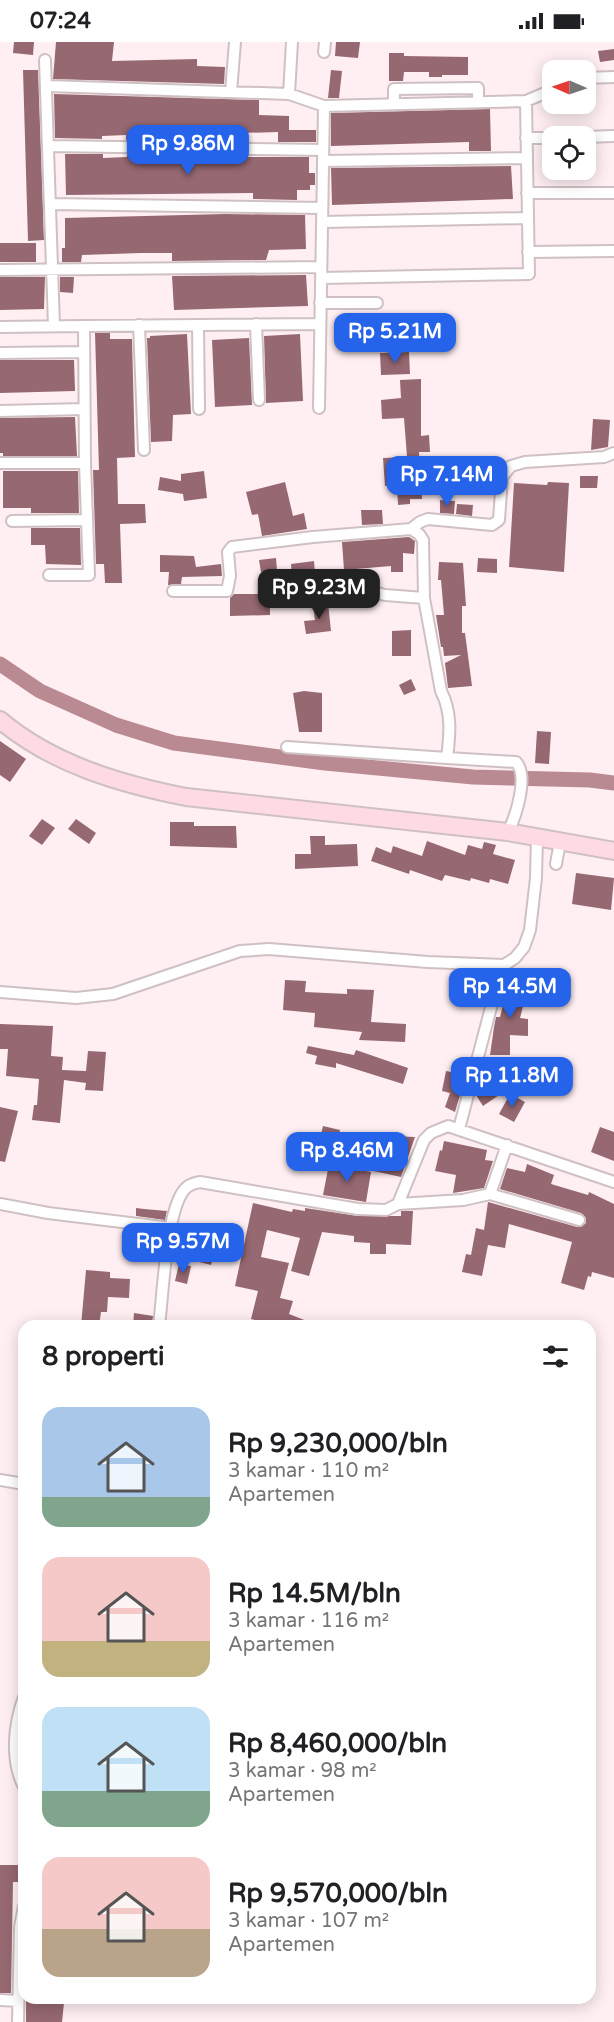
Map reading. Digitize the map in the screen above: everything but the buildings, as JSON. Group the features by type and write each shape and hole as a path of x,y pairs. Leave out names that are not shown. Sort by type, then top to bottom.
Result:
{"street":[{"path":"231,92 235,42"},
{"path":"289,94 292,42"},
{"path":"45,60 48,86 54,326"},
{"path":"596,78 614,77"},
{"path":"48,86 289,94 324,105 526,101 542,94"},
{"path":"0,270 54,267 529,274 526,101"},
{"path":"319,408 324,105"},
{"path":"596,137 614,136"},
{"path":"526,138 542,138"},
{"path":"49,146 323,156 527,158"},
{"path":"527,193 614,193"},
{"path":"50,204 322,208"},
{"path":"322,222 528,218"},
{"path":"528,252 614,251"},
{"path":"320,303 377,303"},
{"path":"256,324 259,400"},
{"path":"0,327 320,324"},
{"path":"139,325 144,450"},
{"path":"198,325 199,410"},
{"path":"49,575 89,575 84,326"},
{"path":"0,353 84,352"},
{"path":"0,411 84,409"},
{"path":"173,591 227,591 231,576 228,552 232,547 313,537 411,529 428,519 492,525 499,520 502,477 511,466 525,462 604,457 614,453"},
{"path":"0,463 85,463"},
{"path":"12,521 87,520"},
{"path":"411,529 423,540 424,598 441,691 448,704 450,733 447,758"},
{"path":"299,582 336,582 385,595 424,598"},
{"path":"0,720 12,731 54,756 140,788 186,797 512,824 537,837 614,851"},
{"path":"287,747 516,762 522,775 512,824"},
{"path":"0,992 76,998 113,994 240,951 269,949 499,966 515,958 524,947 530,930 536,878 537,837"},
{"path":"556,864 560,842"},
{"path":"459,1129 499,977 499,966"},
{"path":"398,1204 424,1140 447,1126 614,1182"},
{"path":"490,1194 507,1145"},
{"path":"160,1320 171,1228 183,1192 187,1187 200,1182 381,1211 398,1204 463,1200 490,1194 579,1220"},
{"path":"0,1204 171,1228"},
{"path":"0,1480 18,1483"},
{"path":"18,1719 15,1758 18,1767"},
{"path":"0,2000 18,2001 18,2022"}],"waterway":[{"path":"0,664 40,691 116,725 174,743 325,763 473,777 590,780 614,783"}]}
